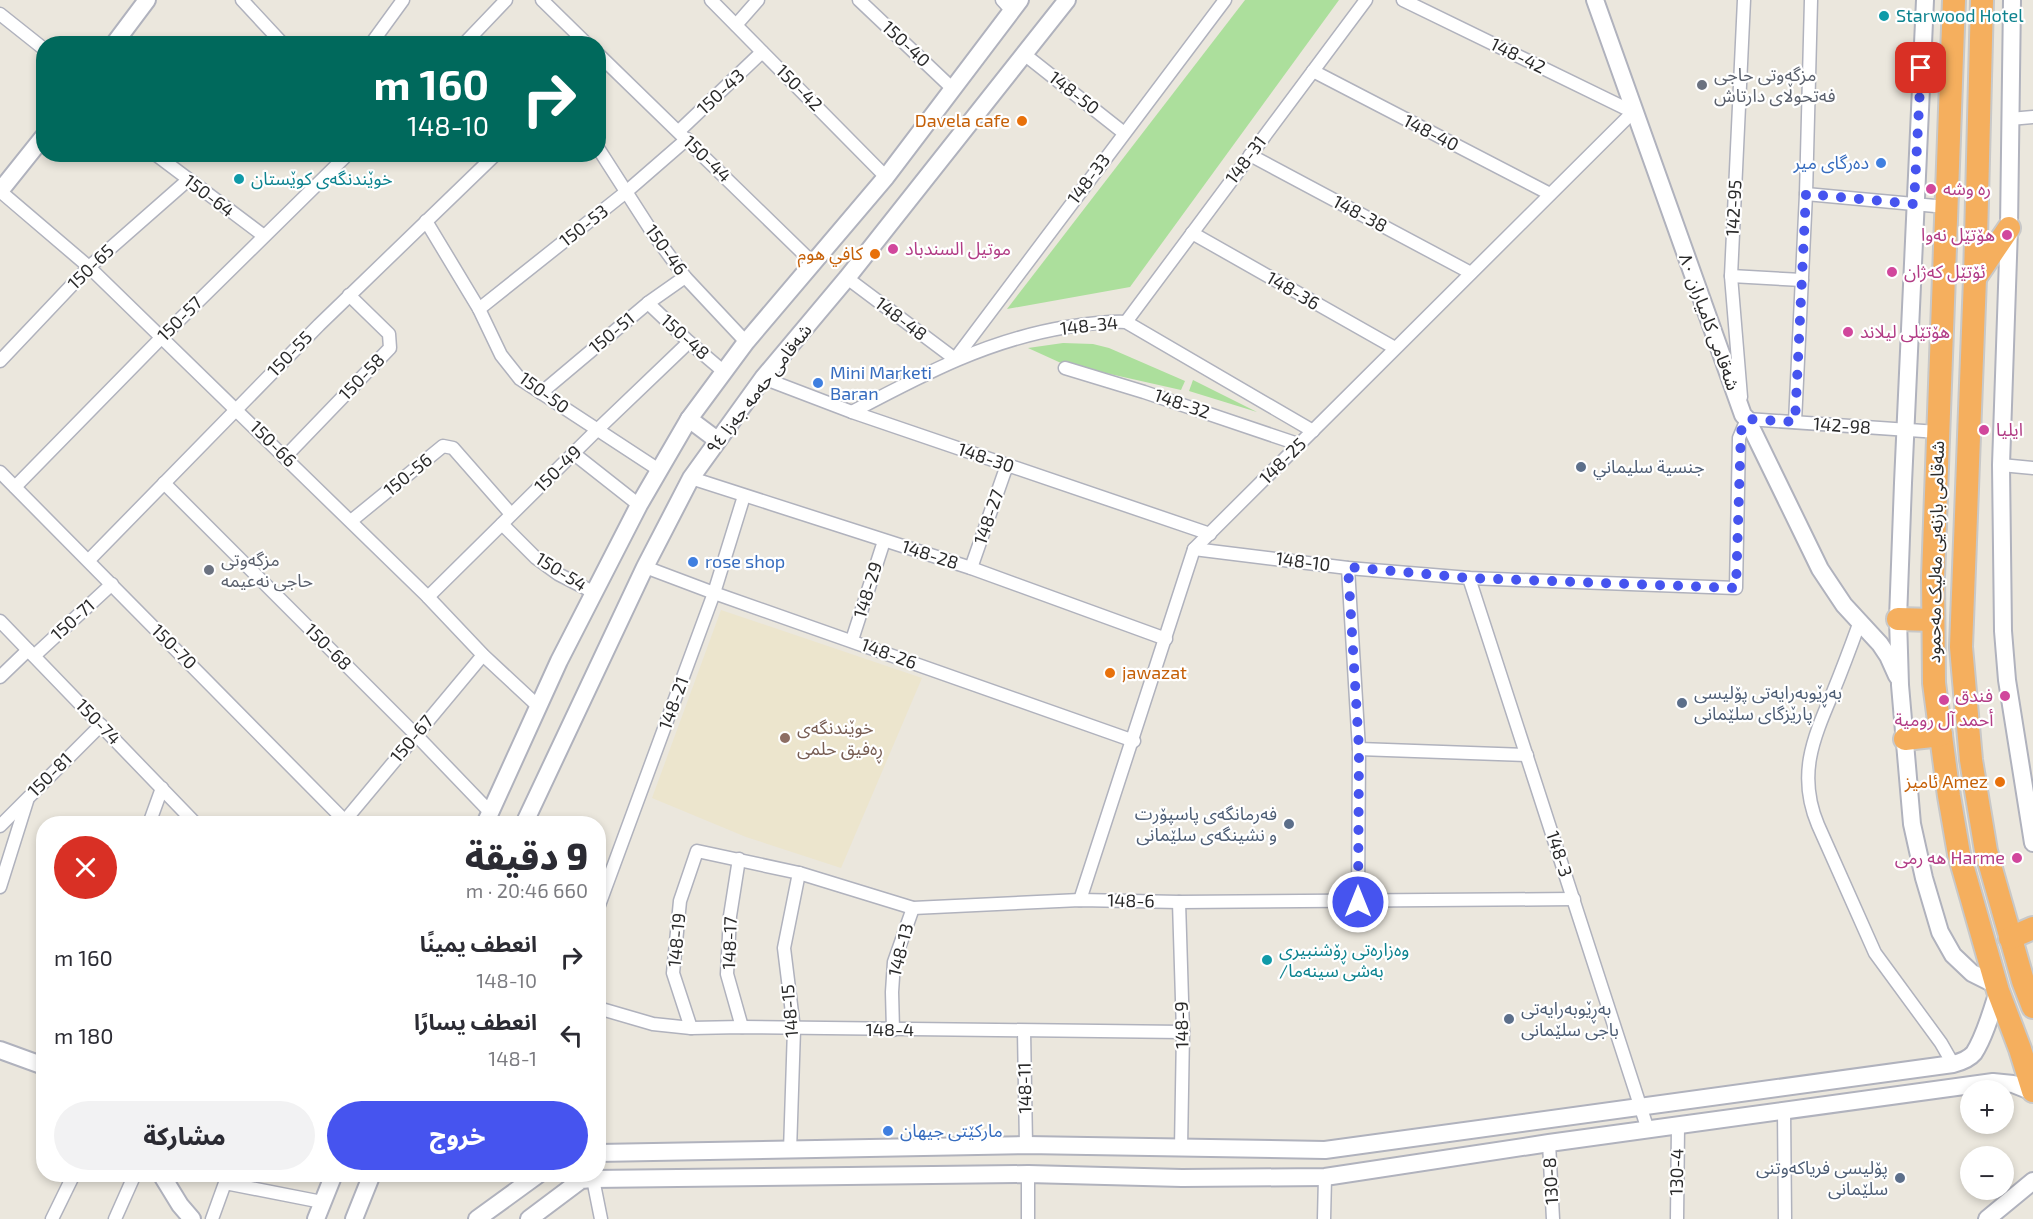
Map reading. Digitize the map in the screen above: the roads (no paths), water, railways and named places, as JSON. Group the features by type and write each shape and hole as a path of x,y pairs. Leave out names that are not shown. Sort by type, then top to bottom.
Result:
{"highway":[{"name":"شەقامی بازنەیی مەلیک مەحمود","path":"1954,0 1938,432 1933,613 1934,683 1959,854 1997,988 2033,1091"},
{"name":"شەقامی بازنەیی مەلیک مەحمود","path":"1982,0 1975,278 1961,647 1976,796 1986,851 2010,938 2033,1007"},
{"path":"1975,278 2009,228"},
{"path":"1898,619 1961,606"},
{"path":"1933,648 1947,644 1961,647"},
{"path":"1905,740 1941,735"},
{"path":"2010,938 2033,928"}],"main road":[{"path":"120,36 147,0"},
{"name":"شەقامی حەمە جەزا ٩٤","path":"528,816 645,567 692,478 717,440 763,378 847,278 1067,0"},
{"name":"شەقامی کامیاران ٨٠","path":"1594,0 1745,417 1820,569 1844,605 1888,656 1900,685"},
{"path":"606,1153 1026,1145 1325,1150 1953,1064 1965,1060 1973,1053 1990,1017 1997,988 1972,973 1953,955 1940,932 1924,878 1912,824 1900,685 1898,619 1914,204 1925,0"},
{"path":"2012,0 2009,228 2001,465 2003,631 2007,680 2030,803 2033,843"},
{"name":"شەقامی حەمە جەزا ٩٤","path":"488,816 559,661 639,505 689,419 746,342 886,177 953,89 1011,4"},
{"path":"0,191 36,146"},
{"path":"689,419 717,440"},
{"path":"0,1051 36,1063"},
{"path":"606,1177 1028,1174 1182,1178 1325,1177 1549,1143 1993,1082 2013,1084 2033,1091"},
{"path":"1987,1219 2033,1181"},
{"path":"170,1182 180,1205 192,1219"},
{"path":"316,1219 331,1182"},
{"path":"354,1219 369,1182"},
{"path":"477,1219 528,1182"},
{"path":"529,1219 577,1182"}],"street":[{"path":"242,0 276,36"},
{"path":"376,36 403,0"},
{"path":"472,36 506,0"},
{"path":"542,0 579,36"},
{"name":"150-42","path":"711,0 886,177"},
{"path":"736,25 758,0"},
{"name":"150-40","path":"860,0 953,89"},
{"name":"148-33","path":"955,359 1225,0"},
{"name":"148-31","path":"1126,322 1366,0"},
{"name":"148-42","path":"1403,0 1633,112"},
{"name":"142-95","path":"1744,0 1731,276 1745,417"},
{"path":"1795,422 1806,194 1811,0"},
{"path":"0,14 36,43"},
{"name":"150-43","path":"683,135 762,52"},
{"name":"148-50","path":"1024,54 1124,133"},
{"name":"150-44","path":"606,63 814,264"},
{"name":"148-40","path":"1313,71 1550,194"},
{"name":"148-25","path":"1080,900 1134,741 1194,549 1633,112"},
{"path":"2010,118 2033,117"},
{"name":"150-53","path":"479,309 626,192 683,135"},
{"name":"148-38","path":"1250,155 1471,273"},
{"name":"150-46","path":"606,161 685,277 746,342"},
{"name":"150-64","path":"165,162 264,236"},
{"name":"150-57","path":"15,487 162,337 340,162"},
{"name":"150-55","path":"89,560 349,295 488,162"},
{"name":"150-65","path":"0,362 89,267 189,180"},
{"name":"150-66","path":"0,191 89,267 237,408 428,597 483,656 539,707"},
{"path":"1806,194 1946,207"},
{"name":"150-50","path":"426,221 479,309 501,355 520,379 658,470"},
{"name":"148-36","path":"1192,233 1395,348"},
{"path":"1731,276 1802,280"},
{"name":"150-51","path":"542,393 648,303 685,277"},
{"name":"148-48","path":"847,278 955,359"},
{"name":"150-58","path":"286,456 390,348 389,334 349,295"},
{"name":"150-48","path":"648,303 723,371"},
{"name":"148-34","path":"852,412 955,359 1034,332 1106,321 1126,322 1313,431"},
{"name":"150-49","path":"428,597 689,342"},
{"name":"148-32","path":"1065,368 1298,444"},
{"name":"148-30","path":"763,378 852,412 1210,534"},
{"name":"142-98","path":"1745,417 1938,432"},
{"name":"148-10","path":"1194,549 1469,578 1736,588 1739,438 1745,417"},
{"name":"150-56","path":"351,521 443,446 453,448 512,514"},
{"path":"573,453 639,505"},
{"name":"148-27","path":"971,568 1007,465"},
{"path":"2001,465 2033,468"},
{"name":"150-70","path":"0,472 339,816"},
{"name":"148-28","path":"692,478 971,568 1166,639"},
{"name":"150-68","path":"164,483 416,735 485,816"},
{"name":"148-21","path":"606,886 714,593 744,496"},
{"name":"150-54","path":"502,524 536,558 558,574 595,593"},
{"name":"148-29","path":"852,640 884,541"},
{"name":"148-26","path":"645,567 1134,741"},
{"path":"1348,567 1359,749 1358,902"},
{"name":"148-3","path":"1469,578 1648,1130"},
{"name":"150-71","path":"0,677 112,584"},
{"name":"150-74","path":"0,621 188,816"},
{"path":"1859,624 1812,741 1808,768 1811,805 1822,835 1875,953 1941,1043 1953,1064"},
{"name":"150-67","path":"350,816 483,656"},
{"name":"150-81","path":"0,826 100,725"},
{"path":"1359,749 1527,755"},
{"path":"152,816 162,788"},
{"path":"0,887 28,797"},
{"name":"148-6","path":"696,851 799,873 913,908 1080,900 1358,902 1574,899"},
{"name":"148-19","path":"691,1028 673,973 680,901 696,851"},
{"name":"148-17","path":"738,859 730,916 727,974 742,1027"},
{"name":"148-15","path":"790,1150 794,1029 784,948 799,873"},
{"name":"148-9","path":"1179,902 1183,1032 1181,1148"},
{"name":"148-13","path":"893,1030 891,992 894,962 913,908"},
{"name":"148-4","path":"606,1010 652,1024 691,1028 1183,1032"},
{"name":"148-11","path":"1024,1031 1026,1145"},
{"path":"1784,1110 1785,1219"},
{"name":"130-4","path":"1677,1219 1678,1126"},
{"name":"130-8","path":"1549,1143 1553,1219"},
{"path":"1028,1174 1028,1219"},
{"path":"1324,1219 1325,1177"},
{"path":"52,1219 70,1182"},
{"path":"115,1219 131,1182"},
{"path":"212,1219 226,1182"},
{"path":"239,1182 322,1202"},
{"path":"593,1182 602,1219"}],"place":[{"name":"Starwood Hotel","path":"1884,16"},
{"name":"مزگەوتی حاجی فەتحوڵای دارتاش","path":"1702,85"},
{"name":"Davela cafe","path":"1022,121"},
{"name":"دەرگای میر","path":"1881,163"},
{"name":"خوێندنگەی کوێستان","path":"239,179"},
{"name":"ره وشه","path":"1931,189"},
{"name":"هۆتێل نەوا","path":"2007,235"},
{"name":"موتيل السندباد","path":"893,249"},
{"name":"كافي هوم","path":"875,254"},
{"name":"ئۆتێل کەژان","path":"1892,272"},
{"name":"هۆتێلی لیلاند","path":"1848,332"},
{"name":"Mini Marketi Baran","path":"818,383"},
{"name":"ايليا","path":"1984,430"},
{"name":"جنسية سليماني","path":"1581,467"},
{"name":"rose shop","path":"693,562"},
{"name":"مزگەوتی حاجی نەعیمە","path":"209,570"},
{"name":"jawazat","path":"1110,673"},
{"name":"فندق","path":"2005,696"},
{"name":"أحمد آل رومية","path":"1944,700"},
{"name":"بەڕێوبەرایەتی پۆلیسی پارێزگای سلێمانی","path":"1682,703"},
{"name":"خوێندنگەی ڕەفیق حلمی","path":"785,738"},
{"name":"ئاميز Amez","path":"2000,782"},
{"name":"فەرمانگەی پاسپۆرت و نشینگەی سلێمانی","path":"1289,824"},
{"name":"هه رمی Harme","path":"2017,858"},
{"name":"وە‌زارە‌تی ڕۆشنبیری /بە‌شی سینە‌ما","path":"1267,960"},
{"name":"بەڕێوبەرایەتی باجی سلێمانی","path":"1509,1019"},
{"name":"ماركێتی جیھان","path":"888,1131"},
{"name":"پۆلیسی فریاکەوتنی سلێمانی","path":"1900,1178"}]}
